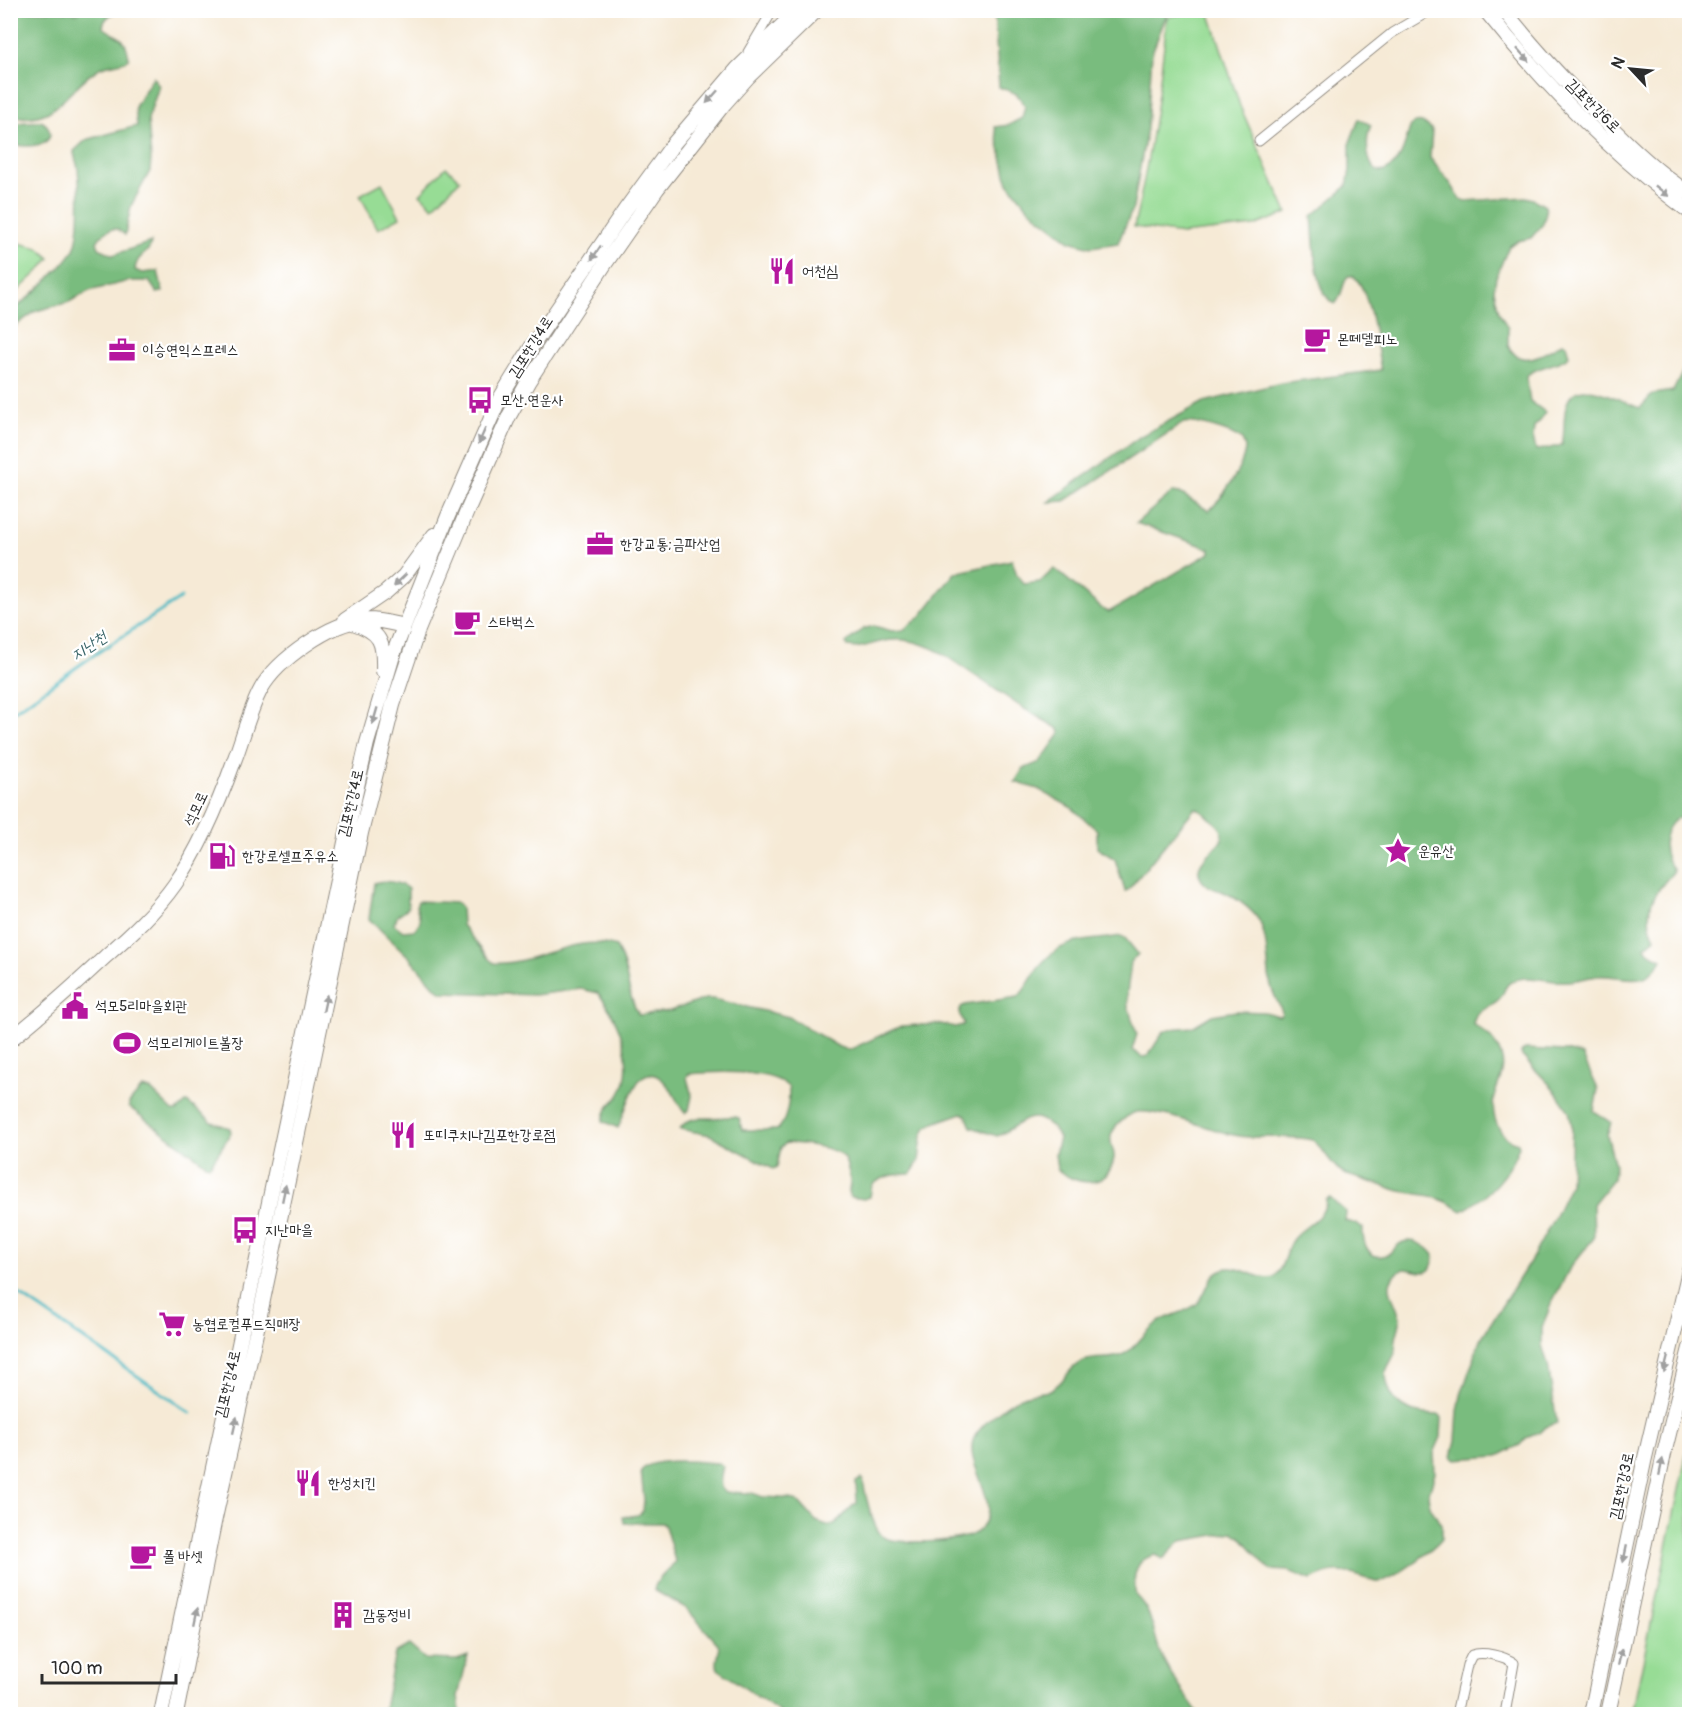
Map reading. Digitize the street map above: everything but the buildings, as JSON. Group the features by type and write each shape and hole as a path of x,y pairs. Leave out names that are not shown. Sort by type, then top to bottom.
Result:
{"street":[{"path":"738,68 773,10"},
{"path":"1258,141 1392,33 1431,10"},
{"name":"김포한강6로","path":"1485,10 1524,57 1577,114 1648,180 1689,212"},
{"name":"김포한강6로","path":"1504,10 1537,51 1585,102 1649,163 1689,194"},
{"name":"김포한강4로","path":"161,1714 362,764 383,685 404,626 448,516 499,400 532,346 644,183 705,105 738,68 806,13"},
{"name":"김포한강4로","path":"176,1714 214,1523 361,833 387,726 414,641 468,508 509,416 528,381 604,264 657,189 724,104 806,13"},
{"path":"329,631 386,592 404,576 448,516"},
{"name":"석모로","path":"10,1040 63,997 161,902 187,865 209,823 262,688 270,676 284,663 329,631 351,622 376,620 404,626"},
{"path":"351,622 370,628 377,635 383,653 383,685"},
{"name":"김포한강3로","path":"1591,1714 1656,1405 1689,1266"},
{"path":"1608,1714 1689,1348"},
{"path":"1456,1714 1467,1665 1472,1655 1478,1653 1509,1659 1514,1663 1505,1714"}],"green space":[{"path":"994,10 1168,11 1152,53 1147,128 1133,208 1118,243 1091,247 1070,241 1030,210 1008,183 995,127 1009,125 1022,118 1025,106 1017,94 999,87"},
{"path":"81,11 121,11 109,16 103,27 121,38 126,45 129,59 105,66 86,77 51,111 27,117 11,116 10,12 77,13"},
{"path":"1209,11 1240,106 1287,213 1254,226 1182,234 1134,227 1154,123 1167,17"},
{"path":"153,77 159,86 148,119 150,171 131,206 125,235 117,229 111,229 97,242 99,248 113,255 151,242 149,249 138,261 135,270 142,273 158,271 163,292 157,293 149,281 129,281 89,291 69,302 36,311 11,329 11,312 56,272 75,247 80,197 74,151 86,140 137,126 135,107"},
{"path":"1359,119 1371,125 1368,134 1368,155 1375,169 1381,172 1388,169 1400,157 1411,125 1422,123 1432,130 1430,158 1460,199 1465,201 1526,197 1545,206 1543,224 1531,238 1509,246 1496,277 1494,290 1499,312 1508,328 1508,346 1516,355 1530,358 1562,343 1566,344 1569,356 1526,376 1530,401 1545,412 1534,427 1533,437 1536,450 1562,445 1566,407 1570,396 1578,391 1599,392 1640,408 1653,394 1673,391 1689,359 1690,819 1677,818 1667,831 1664,842 1665,853 1674,871 1656,894 1650,910 1649,919 1655,938 1645,947 1648,952 1662,959 1656,969 1642,978 1597,976 1567,981 1528,978 1517,980 1508,984 1500,998 1477,1015 1473,1024 1492,1039 1498,1048 1503,1065 1493,1104 1497,1125 1505,1137 1518,1143 1519,1146 1504,1175 1481,1199 1462,1211 1431,1196 1400,1191 1344,1174 1335,1167 1313,1140 1292,1137 1237,1136 1151,1112 1133,1113 1114,1129 1111,1144 1114,1158 1111,1168 1105,1176 1098,1180 1090,1182 1073,1179 1057,1169 1055,1154 1059,1138 1052,1128 1039,1119 1027,1119 997,1136 971,1127 966,1115 962,1113 934,1123 925,1129 919,1161 911,1174 900,1174 881,1179 872,1185 870,1197 864,1199 850,1197 850,1179 846,1164 842,1156 832,1150 786,1143 781,1147 777,1167 773,1169 710,1135 680,1129 687,1122 696,1119 730,1117 739,1118 742,1130 777,1130 787,1111 789,1099 789,1088 781,1082 756,1074 688,1074 692,1096 689,1110 685,1113 668,1086 658,1076 649,1074 642,1078 630,1096 618,1128 603,1121 606,1111 619,1096 625,1082 626,1055 618,1028 598,993 581,989 534,995 442,992 369,919 374,883 387,881 397,883 408,889 408,908 398,915 394,924 403,931 414,930 419,924 420,919 416,906 418,901 457,903 461,907 462,925 494,963 524,960 570,946 585,944 616,947 639,1015 670,1011 705,999 713,999 789,1017 839,1047 849,1050 901,1026 941,1024 955,1027 963,1025 959,1014 961,1007 1018,997 1043,962 1061,948 1079,942 1121,936 1138,954 1131,962 1127,993 1128,1007 1137,1034 1132,1050 1142,1057 1148,1056 1163,1032 1192,1027 1212,1015 1236,1011 1281,1015 1282,1012 1270,982 1265,941 1258,919 1238,900 1205,884 1200,877 1199,869 1202,862 1223,837 1221,829 1207,815 1195,808 1125,891 1115,859 1097,848 1097,830 1072,808 1038,789 1015,782 1023,769 1040,762 1060,734 1059,729 1023,708 940,652 924,645 893,640 855,648 848,647 846,643 863,629 874,626 892,631 903,630 921,616 955,573 1012,560 1017,575 1024,584 1040,582 1054,569 1109,612 1210,553 1210,549 1136,523 1173,492 1180,493 1209,511 1220,498 1237,473 1245,448 1241,439 1213,427 1183,423 1065,501 1048,502 1141,436 1204,402 1281,383 1381,370 1372,319 1359,282 1353,276 1348,276 1335,304 1323,289 1316,264 1312,216 1347,186 1350,170 1350,142"},
{"path":"41,121 50,131 46,141 31,146 16,145 16,123"},
{"path":"446,167 460,180 433,207 420,194"},
{"path":"382,183 400,217 378,229 360,195"},
{"path":"11,241 38,248 50,258 11,297"},
{"path":"1525,1049 1565,1051 1582,1055 1598,1089 1594,1111 1611,1122 1607,1135 1615,1165 1613,1179 1593,1204 1594,1238 1571,1266 1551,1304 1542,1328 1542,1345 1548,1365 1557,1423 1526,1438 1520,1445 1498,1456 1455,1459 1452,1457 1461,1395 1480,1340 1531,1260 1570,1184 1572,1126 1569,1111 1553,1088 1522,1056 1521,1053"},
{"path":"142,1088 151,1090 173,1111 177,1111 187,1102 212,1122 230,1128 231,1133 211,1164 206,1164 129,1107 129,1103"},
{"path":"1330,1198 1346,1212 1345,1221 1363,1228 1367,1249 1375,1256 1388,1254 1405,1241 1424,1246 1434,1255 1431,1269 1428,1271 1404,1269 1391,1280 1391,1293 1399,1313 1400,1325 1394,1354 1386,1375 1390,1391 1400,1405 1414,1412 1440,1415 1442,1418 1441,1437 1434,1453 1435,1473 1428,1496 1430,1506 1442,1527 1442,1539 1392,1577 1377,1582 1343,1572 1331,1572 1311,1580 1289,1571 1270,1570 1243,1539 1233,1532 1181,1541 1163,1559 1155,1555 1148,1557 1136,1570 1134,1583 1136,1596 1146,1610 1167,1666 1199,1714 782,1714 718,1669 718,1644 686,1608 654,1590 657,1582 675,1561 665,1526 662,1523 624,1523 623,1517 638,1515 643,1511 641,1471 655,1463 677,1461 718,1463 723,1466 720,1484 724,1491 798,1501 816,1521 830,1526 838,1522 857,1503 856,1482 861,1479 872,1518 882,1536 899,1541 928,1542 957,1539 975,1533 985,1523 988,1511 987,1498 973,1459 972,1447 975,1436 990,1419 1018,1399 1055,1387 1079,1363 1124,1354 1157,1323 1198,1303 1210,1280 1221,1270 1234,1268 1261,1277 1274,1277 1293,1239 1318,1217 1326,1200"},
{"path":"1689,1442 1689,1714 1632,1714"},
{"path":"409,1645 425,1659 457,1660 468,1656 458,1696 460,1711 465,1714 383,1714 395,1653"}],"waterway":[{"name":"지난천","path":"10,714 181,598"},
{"path":"10,1288 191,1413"}],"place":[{"name":"어천심","path":"782,271"},
{"name":"몬떼델피노","path":"1317,339"},
{"name":"이승연익스프레스","path":"122,350"},
{"name":"모산.연운사","path":"480,400"},
{"name":"한강교통;금파산업","path":"600,544"},
{"name":"스타벅스","path":"467,622"},
{"name":"운유산","path":"1398,851"},
{"name":"한강로셀프주유소","path":"222,856"},
{"name":"석모5리마을회관","path":"75,1006"},
{"name":"석모리게이트볼장","path":"127,1043"},
{"name":"또띠쿠치나김포한강로점","path":"403,1135"},
{"name":"지난마을","path":"245,1230"},
{"name":"농협로컬푸드직매장","path":"172,1324"},
{"name":"한성치킨","path":"308,1483"},
{"name":"폴 바셋","path":"143,1556"},
{"name":"감동정비","path":"343,1615"}]}
